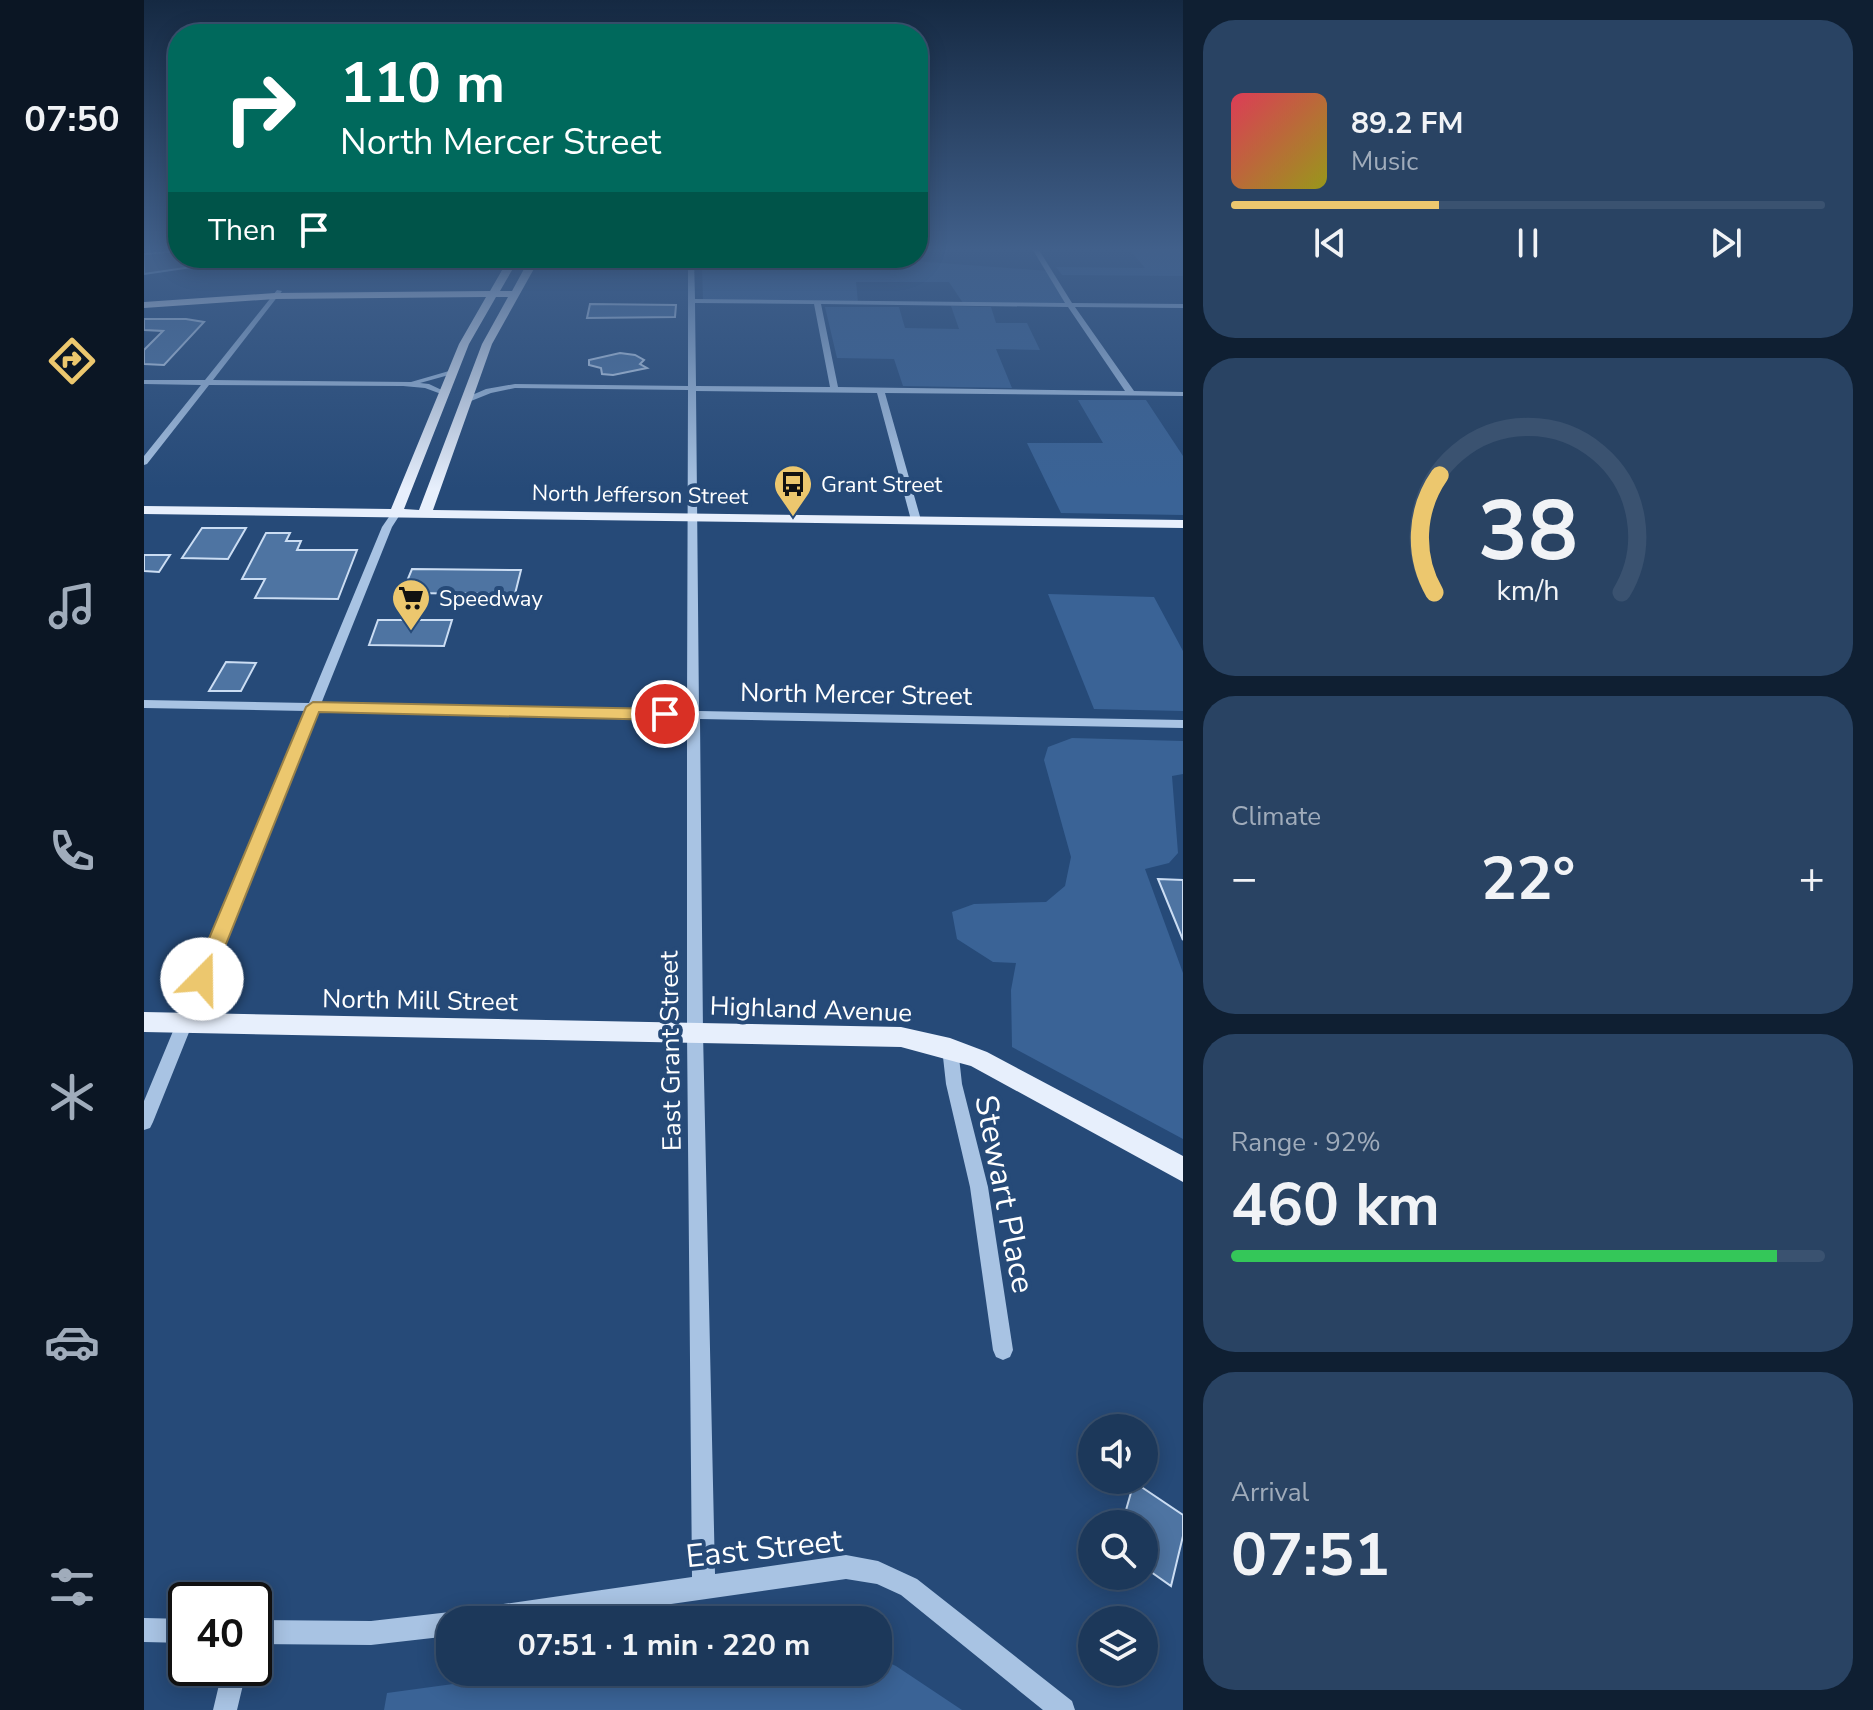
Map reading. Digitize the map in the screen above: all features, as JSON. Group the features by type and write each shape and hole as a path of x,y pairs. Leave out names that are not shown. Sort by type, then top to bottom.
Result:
{"main road":[{"path":"396,513 453,371 473,330"},
{"path":"425,513 466,401 485,377 494,330"},
{"name":"North Jefferson Street","path":"144,510 1183,524"},
{"name":"North Mill Street","path":"144,1022 695,1033"},
{"name":"Highland Avenue","path":"695,1033 901,1037 950,1048 979,1059 1183,1170"}],"street":[{"path":"144,462 249,330"},
{"name":"East Grant Street","path":"691,330 695,1033 704,1586"},
{"path":"823,330 835,390"},
{"path":"1088,330 1131,393"},
{"path":"403,384 453,371"},
{"path":"485,377 515,386"},
{"path":"144,382 403,384 426,386 444,393"},
{"path":"466,401 486,391 515,386 1183,394"},
{"path":"880,390 916,520"},
{"path":"144,1122 387,527 396,513"},
{"name":"North Mercer Street","path":"144,704 1183,724"},
{"name":"Stewart Place","path":"950,1048 954,1084 979,1187 1003,1350"},
{"name":"East Street","path":"570,1606 846,1567 878,1573 909,1587 1063,1710"},
{"path":"272,1632 371,1633 436,1626"},
{"path":"144,1630 168,1631"},
{"path":"225,1710 231,1686"}],"shaded area":[{"path":"830,330 1030,330 1040,350 996,349 1012,388 903,386 894,359 837,358"},
{"path":"1078,400 1146,400 1183,456 1183,515 1061,513 1027,443 1103,443"},
{"path":"1048,594 1154,597 1183,651 1183,711 1094,709"},
{"path":"1072,738 1183,741 1183,774 1172,776 1178,853 1169,863 1145,869 1183,973 1183,1139 1012,1047 1011,990 1016,963 993,962 957,939 952,912 974,904 1046,902 1065,886 1071,857 1044,760 1048,747"},
{"path":"892,1664 962,1710 384,1710 387,1693 438,1686 892,1686"}],"building":[{"path":"144,330 197,330 164,365 144,364 144,350 163,331"},
{"path":"620,353 644,360 640,364 647,368 613,375 602,374 601,368 589,365 589,360"},
{"path":"202,528 246,528 228,559 182,558"},
{"path":"266,533 290,533 286,541 301,541 297,550 357,550 338,599 255,598 265,579 242,579"},
{"path":"144,555 170,555 159,572 144,571"},
{"name":"Speedway","path":"412,569 521,570 515,594 402,593"},
{"name":"Speedway","path":"378,620 452,620 444,646 369,645"},
{"path":"226,662 256,663 241,691 209,691"},
{"path":"1158,879 1183,880 1183,940"},
{"path":"1131,1494 1152,1494 1183,1515 1183,1536 1171,1586 1158,1577 1158,1510 1126,1510"}],"place":[{"name":"Grant Street","path":"793,518"},
{"name":"Speedway","path":"411,632"}],"route":[{"path":"202,979 313,707 665,714"}]}
